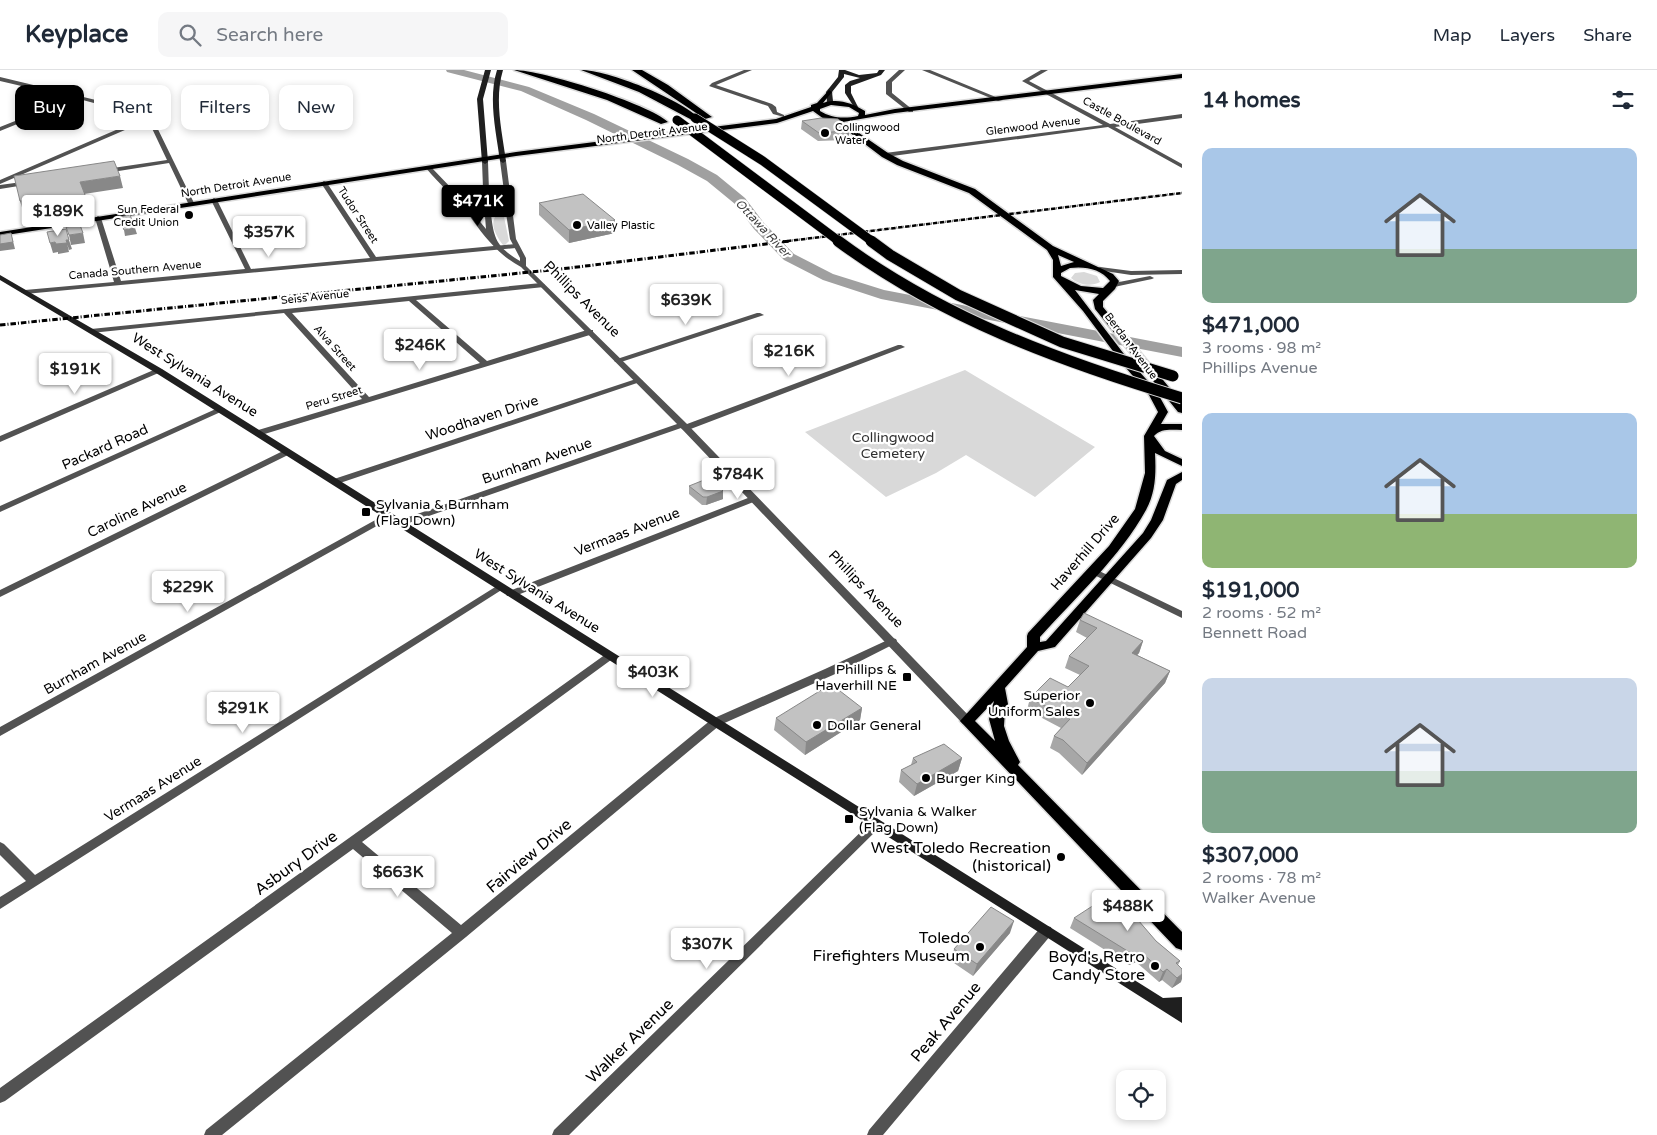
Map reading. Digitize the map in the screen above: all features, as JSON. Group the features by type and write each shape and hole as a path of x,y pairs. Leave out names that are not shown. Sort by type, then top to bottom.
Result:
{"highway":[{"path":"518,70 587,89 638,108 664,122 811,220"},
{"path":"636,70 665,87 708,117 763,161 890,255 958,295 1062,342 1178,377"},
{"path":"582,73 640,89 667,101 763,161"},
{"path":"582,73 603,85"},
{"path":"630,96 677,120 745,168 811,220 873,265 950,311 1057,357 1102,374 1182,398"}],"main road":[{"path":"485,161 480,99 482,86 488,70"},
{"path":"763,123 819,104 841,77 842,70 853,75 874,76"},
{"path":"882,70 879,74 848,85 848,93 864,112 860,117 860,127 895,154 940,178 979,195 1050,248 1113,276 1112,286 1094,291 1075,288 1058,277"},
{"name":"Phillips Avenue","path":"499,71 496,89 503,159"},
{"path":"860,117 1182,76"},
{"path":"827,104 830,101 829,92"},
{"path":"827,104 844,104 895,112"},
{"name":"North Detroit Avenue","path":"503,159 763,123 786,119 827,104"},
{"path":"817,108 818,114 844,125 885,155 913,169 940,178"},
{"name":"North Detroit Avenue","path":"0,234 191,203 429,168 738,134 796,123 807,119 848,120 860,117"},
{"path":"820,122 844,125"},
{"path":"1050,248 1057,260 1058,277"},
{"path":"1058,277 1064,267 1072,265 1095,268"},
{"name":"West Sylvania Avenue","path":"0,277 258,433 1182,1017"},
{"name":"Berdan Avenue","path":"1058,277 1102,328 1163,408 1163,416 1151,436"},
{"name":"Berdan Avenue","path":"1112,286 1099,298 1097,304 1182,410"},
{"path":"1182,427 1165,426 1151,436 1161,453 1182,463"},
{"name":"Haverhill Drive","path":"1034,648 1033,636 1124,536 1141,508 1148,489 1151,473 1151,436"},
{"name":"Haverhill Drive","path":"967,721 1034,648 1050,644 1147,535 1157,520 1171,482 1182,475"},
{"path":"998,687 1001,704 996,712 996,722 1020,776"},
{"name":"Phillips Avenue","path":"967,721 1181,943"},
{"path":"1160,1003 1182,1003"}],"street":[{"path":"730,70 741,73"},
{"path":"749,70 712,85 716,88 770,105 774,107 774,113 782,116"},
{"path":"902,70 889,81 887,85 888,94 911,110"},
{"path":"925,70 1000,100"},
{"name":"Castle Boulevard","path":"1045,70 1024,81 1111,126 1182,166"},
{"path":"0,79 24,85"},
{"path":"0,84 8,81"},
{"name":"Glenwood Avenue","path":"885,155 1182,116"},
{"path":"0,129 15,123"},
{"path":"0,182 120,130"},
{"path":"156,130 191,203"},
{"path":"1170,159 1182,158"},
{"name":"Phillips Avenue","path":"503,159 513,240 524,258 523,266"},
{"path":"95,173 171,161"},
{"path":"485,161 491,238"},
{"name":"Phillips Avenue","path":"429,168 471,213 476,223 500,248 516,263 523,266 684,426 967,721"},
{"path":"0,187 38,182"},
{"name":"Tudor Street","path":"324,183 374,259"},
{"path":"453,194 486,191 507,193"},
{"path":"214,200 249,271"},
{"path":"488,212 509,211"},
{"path":"98,218 118,283"},
{"name":"Canada Southern Avenue","path":"25,292 516,246"},
{"path":"1095,268 1131,273 1182,272"},
{"path":"1112,286 1142,279 1182,276"},
{"name":"Seiss Avenue","path":"92,331 541,285"},
{"path":"411,299 485,363"},
{"name":"Alva Street","path":"286,312 367,399"},
{"path":"618,360 760,315"},
{"name":"Peru Street","path":"258,433 590,332"},
{"name":"Burnham Avenue","path":"400,523 684,426 901,347"},
{"path":"0,439 159,372"},
{"name":"Woodhaven Drive","path":"334,482 639,381"},
{"name":"Packard Road","path":"0,509 221,410"},
{"name":"Caroline Avenue","path":"0,594 287,452"},
{"name":"Vermaas Avenue","path":"511,594 753,499"},
{"name":"Burnham Avenue","path":"0,732 388,516"},
{"path":"1090,575 1109,578 1182,615"},
{"name":"Vermaas Avenue","path":"0,904 500,587"},
{"name":"Fairview Drive","path":"210,1135 461,933 716,722 829,672 892,641"},
{"name":"Asbury Drive","path":"0,1096 610,657"},
{"name":"Walker Avenue","path":"559,1135 876,824"},
{"path":"354,842 461,933"},
{"path":"0,847 34,882"},
{"name":"Peak Avenue","path":"874,1135 1046,931"}],"green space":[{"path":"503,212 509,241 505,245 503,245 497,235 493,224 495,217"},
{"path":"1084,272 1097,276 1100,282 1085,285 1071,278 1075,273"},
{"name":"Collingwood Cemetery","path":"965,370 1095,447 1035,497 966,455 936,473 886,497 805,432"}],"building":[{"path":"821,118 838,119 850,129 819,133 802,121"},
{"path":"114,161 120,176 80,182 87,200 64,204 63,200 56,201 54,196 20,201 14,176"},
{"path":"583,194 615,220 569,230 539,203"},
{"path":"130,215 135,228 124,230 119,217"},
{"path":"80,225 83,233 69,235 66,227"},
{"path":"66,229 69,240 66,240 67,243 50,243 47,232"},
{"path":"11,233 13,242 0,244 0,235"},
{"path":"704,480 707,483 714,480 723,487 720,488 723,491 703,497 689,486"},
{"name":"Superior Uniform Sales","path":"1084,613 1143,641 1132,653 1170,671 1087,763 1063,740 1054,736 1070,719 1030,698 1050,678 1068,687 1089,666 1069,656 1097,628 1080,620"},
{"path":"831,684 862,708 806,742 776,718"},
{"path":"944,744 962,758 917,784 901,770 917,762 913,758"},
{"path":"1114,892 1156,941 1180,961 1176,963 1182,969 1182,974 1177,978 1167,969 1163,972 1141,952 1134,955 1074,918"},
{"name":"Toledo Firefighters Museum","path":"991,907 1014,921 977,964 954,949"}],"waterway":[{"name":"Ottawa River","path":"451,70 525,89 590,117 683,162 712,178 740,201 759,226 789,257 828,277 881,294 1182,352"}],"railway":[{"path":"780,242 1182,193"},
{"path":"0,325 561,269 790,241"}],"place":[{"name":"Collingwood Water","path":"825,133"},
{"name":"Sun Federal Credit Union","path":"189,215"},
{"name":"Valley Plastic","path":"577,225"},
{"name":"Sylvania & Burnham (Flag Down)","path":"366,512"},
{"name":"Phillips & Haverhill NE","path":"907,677"},
{"name":"Superior Uniform Sales","path":"1090,703"},
{"name":"Dollar General","path":"817,725"},
{"name":"Burger King","path":"926,778"},
{"name":"Sylvania & Walker (Flag Down)","path":"849,819"},
{"name":"West Toledo Recreation (historical)","path":"1061,857"},
{"name":"Toledo Firefighters Museum","path":"980,947"},
{"name":"Boyd's Retro Candy Store","path":"1155,966"}]}
